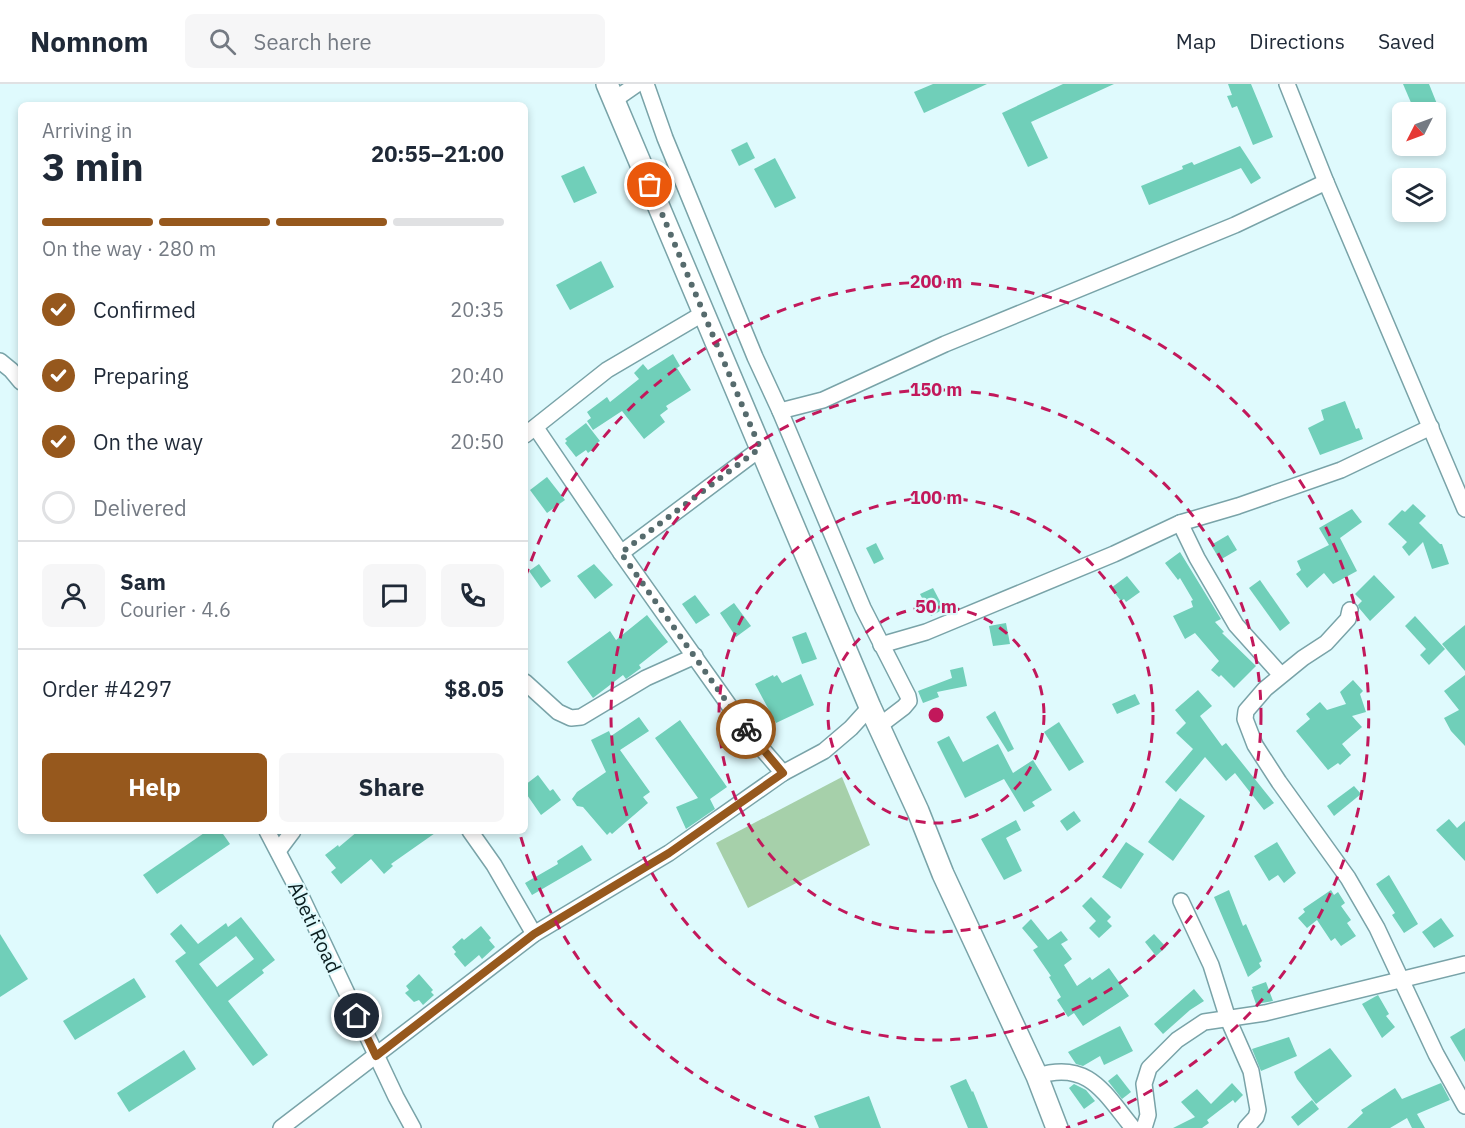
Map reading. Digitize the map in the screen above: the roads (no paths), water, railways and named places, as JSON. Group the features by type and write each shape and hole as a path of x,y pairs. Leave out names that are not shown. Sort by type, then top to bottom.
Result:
{"main road":[{"path":"611,92 874,716 918,811 943,874 1037,1076 1057,1128"}],"street":[{"path":"611,92 637,84"},
{"path":"281,1128 534,934 669,853 783,773 824,751 851,728 874,716 904,707 909,701 881,645 804,473 665,138 646,84"},
{"path":"1287,84 1326,182 1465,509"},
{"path":"780,411 823,400 945,344 1236,225 1326,182"},
{"path":"704,313 607,370 530,432 621,553 750,735 783,773"},
{"path":"0,361 18,378"},
{"path":"881,645 926,632 1114,554 1180,523 1238,506 1341,470 1431,427"},
{"path":"621,553 760,448"},
{"path":"1180,523 1197,558 1236,625 1281,675"},
{"path":"1350,610 1348,619 1326,643 1264,689 1246,711 1245,719 1255,745 1348,878 1377,928 1436,1054 1465,1106"},
{"path":"528,685 558,712 571,718 581,717 646,678 694,656"},
{"name":"Abeti Road","path":"269,834 413,1128"},
{"path":"279,851 290,834"},
{"path":"472,834 494,865 534,934"},
{"path":"1181,901 1211,965 1228,1019 1251,1071 1258,1110 1256,1117 1246,1128"},
{"path":"1144,1128 1148,1115 1144,1084 1149,1068 1160,1055 1190,1030 1204,1022 1275,1011 1465,964"},
{"path":"1037,1076 1054,1070 1074,1072 1086,1077 1099,1085 1133,1128"}]}
